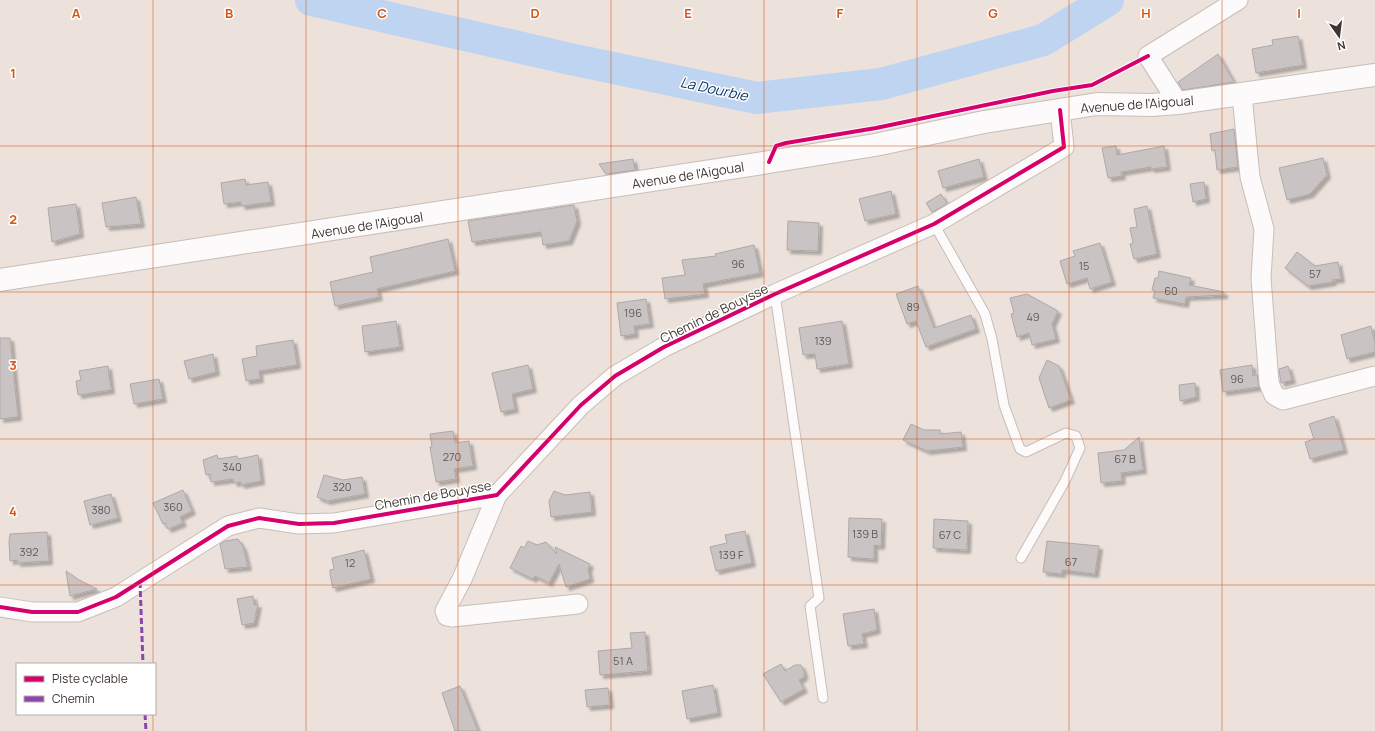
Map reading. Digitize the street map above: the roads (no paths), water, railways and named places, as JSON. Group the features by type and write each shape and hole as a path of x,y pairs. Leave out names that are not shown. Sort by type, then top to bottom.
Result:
{"main road":[{"name":"Avenue de l'Aigoual","path":"0,280 875,145 984,122 1097,104 1152,105 1178,103 1375,75"}],"street":[{"path":"1178,103 1148,56 1238,0"},
{"path":"1242,94 1250,177 1264,229 1261,278 1269,383 1274,396 1284,400 1375,376"},
{"name":"Chemin de Bouysse","path":"0,607 32,612 78,612 116,597 228,526 259,518 299,524 334,523 498,495 581,405 615,376 664,347 775,294 934,224 1064,147 1060,110"},
{"path":"498,495 445,611 447,616 452,617 578,604"}],"lane":[{"path":"934,224 985,314 992,339 1004,405 1020,449 1026,452 1066,434 1076,436 1080,448 1065,481 1021,558"},
{"path":"775,294 818,598 810,606 823,698"}],"waterway":[{"name":"La Dourbie","path":"311,0 575,60 757,98 881,84 1043,40 1108,0"}]}
